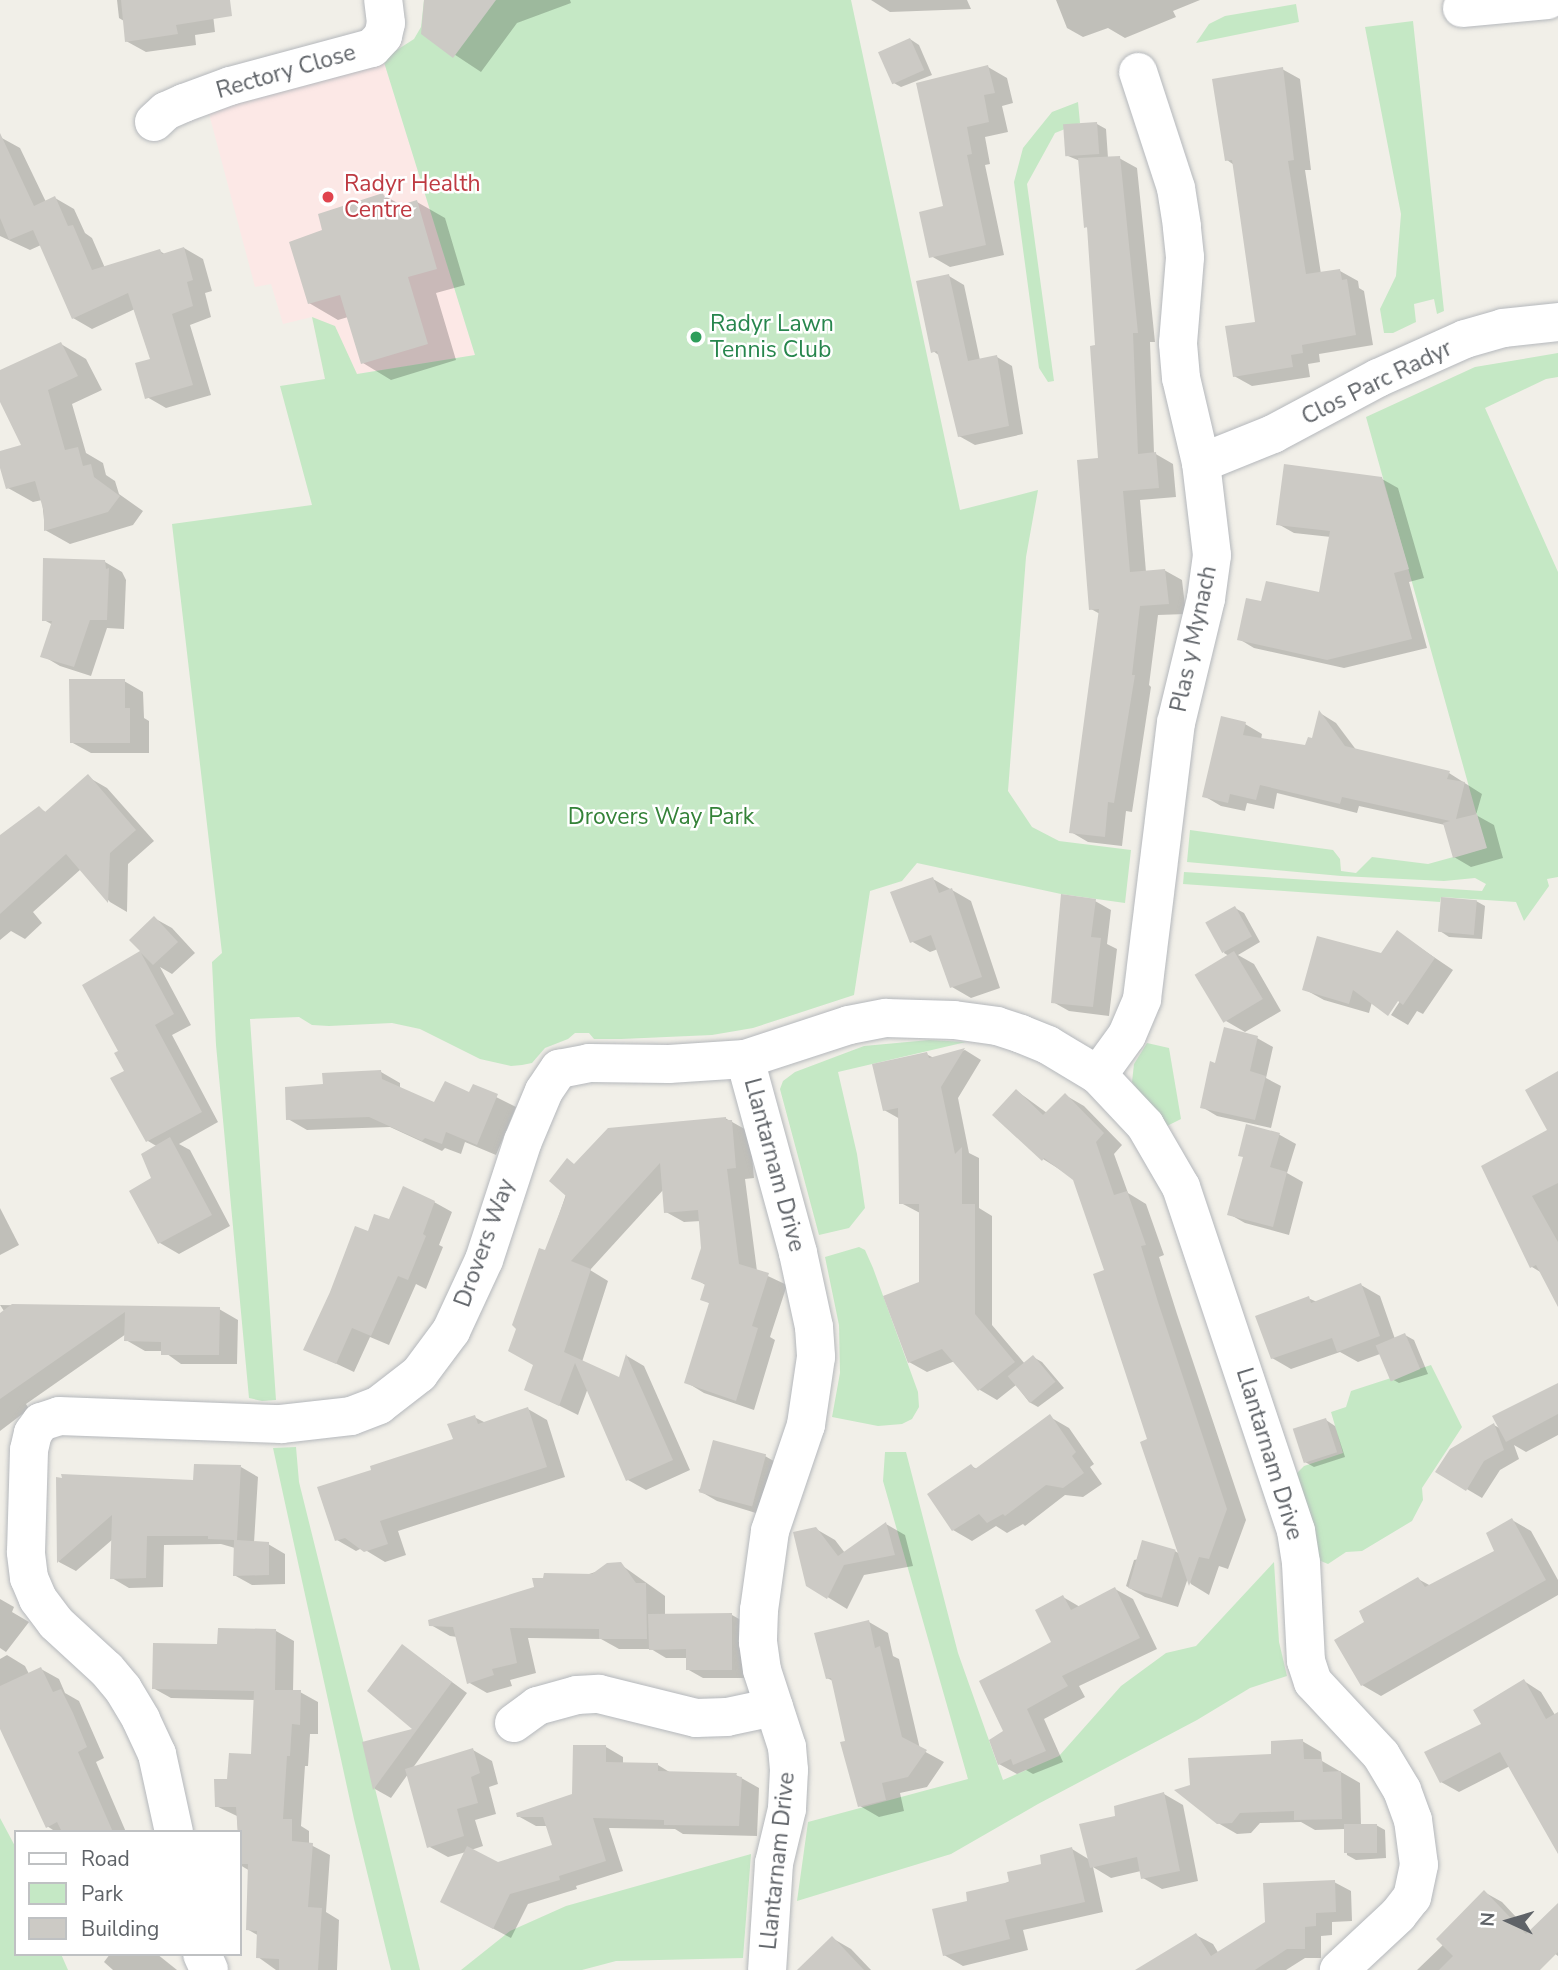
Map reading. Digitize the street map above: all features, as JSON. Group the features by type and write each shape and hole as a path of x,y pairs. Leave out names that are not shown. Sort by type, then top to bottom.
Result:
{"street":[{"name":"Rectory Close","path":"154,122 174,107 230,86 372,48 383,36 386,23 383,0"},
{"path":"1462,8 1548,0"},
{"name":"Plas y Mynach","path":"1098,1075 1127,1035 1142,999 1175,723 1206,599 1212,555 1201,463 1181,378 1178,343 1185,257 1182,226 1176,188 1138,72"},
{"name":"Clos Parc Radyr","path":"1201,463 1273,434 1378,378 1465,340 1503,328 1558,322"},
{"name":"Drovers Way","path":"174,1830 157,1754 141,1719 123,1689 106,1669 56,1623 37,1599 29,1578 26,1552 29,1450 33,1433 41,1422 59,1416 281,1424 351,1416 379,1405 419,1374 450,1331 484,1260 523,1141 547,1084 559,1069 589,1063 669,1064 745,1059 849,1025 887,1018 915,1017 997,1026 1048,1045 1098,1075"},
{"name":"Llantarnam Drive","path":"745,1059 798,1253 814,1327 816,1357 807,1425 770,1531 763,1572 758,1642 787,1747 789,1770 787,1809 774,1863 767,1970"},
{"name":"Llantarnam Drive","path":"1098,1075 1145,1125 1181,1187 1196,1227 1296,1531 1301,1563 1306,1661 1313,1682 1381,1755 1402,1790 1413,1821 1419,1865 1412,1897 1398,1915 1339,1970"},
{"path":"514,1723 537,1706 577,1695 599,1694 696,1718 727,1717 774,1707"}],"shaded area":[{"name":"Radyr Health Centre","path":"383,59 475,355 325,379 312,317 283,324 271,284 255,287 208,110"}],"green space":[{"name":"Drovers Way Park","path":"424,0 851,0 960,510 1038,490 1026,557 1008,791 1032,827 1059,841 1131,850 1125,903 1061,894 917,863 902,881 870,891 854,995 753,1028 712,1035 594,1039 589,1033 575,1033 568,1039 545,1048 532,1063 522,1065 511,1066 480,1059 420,1029 392,1023 329,1026 312,1025 299,1017 250,1019 276,1400 262,1401 249,1398 216,1045 212,962 222,953 172,524 312,505 280,386 325,379 312,317 335,326 357,374 475,355 383,59 414,39 421,27"},
{"path":"1296,4 1299,22 1196,43 1209,24 1225,16"},
{"path":"1413,21 1444,311 1437,314 1434,299 1414,304 1416,322 1393,333 1384,333 1380,309 1396,276 1401,214 1365,27"},
{"path":"1078,102 1080,123 1055,133 1027,184 1054,381 1048,382 1039,368 1014,182 1023,148 1052,112"},
{"path":"1558,353 1558,377 1546,379 1485,408 1558,572 1558,877 1547,879 1549,886 1524,921 1516,902 1441,897 1440,902 1183,884 1184,872 1482,891 1486,884 1475,878 1444,881 1341,876 1187,862 1190,830 1333,850 1340,859 1341,871 1356,873 1372,857 1428,864 1486,848 1366,417 1475,367"},
{"path":"929,1040 966,1042 838,1072 857,1154 865,1208 849,1228 819,1235 780,1089 783,1081 795,1072 864,1046"},
{"path":"1147,1043 1169,1048 1181,1119 1165,1127 1132,1082 1134,1064"},
{"path":"859,1247 865,1250 873,1268 918,1392 919,1407 912,1419 902,1424 878,1426 832,1417 840,1373 839,1325 825,1257"},
{"path":"1431,1365 1462,1427 1422,1488 1423,1500 1412,1521 1362,1551 1346,1552 1328,1564 1316,1559 1291,1479 1304,1466 1343,1453 1331,1412 1346,1407 1351,1391"},
{"path":"296,1447 299,1482 420,1970 391,1970 354,1819 273,1448"},
{"path":"885,1452 906,1452 958,1653 1003,1780 1059,1756 1121,1686 1166,1653 1196,1646 1274,1562 1279,1642 1287,1676 1250,1688 1197,1720 1038,1804 951,1854 797,1901 808,1822 968,1779 883,1481"},
{"path":"0,1818 14,1844 14,1956 62,1956 68,1970 0,1970"},
{"path":"751,1854 743,1958 616,1961 582,1970 461,1970 510,1931 566,1906"}],"building":[{"path":"121,0 230,0 232,16 176,25 178,34 125,42"},
{"path":"424,0 496,0 453,58 421,34"},
{"path":"910,38 924,70 892,84 878,52"},
{"path":"988,65 995,93 984,95 989,122 967,127 972,154 967,155 986,245 929,258 919,212 943,206 916,83"},
{"path":"1283,67 1294,160 1288,161 1306,274 1340,269 1342,280 1347,279 1356,335 1302,345 1303,353 1291,355 1293,367 1233,377 1225,326 1255,322 1232,160 1225,161 1212,79"},
{"path":"1097,122 1099,154 1065,156 1063,124"},
{"path":"0,133 34,206 55,196 68,226 73,225 92,270 160,249 162,254 184,247 193,280 187,282 193,306 172,314 193,385 145,399 135,363 150,359 128,293 72,319 33,230 9,240 0,218"},
{"path":"1120,156 1138,333 1133,333 1138,454 1156,452 1159,488 1123,491 1130,572 1165,569 1169,604 1140,606 1132,675 1135,675 1114,803 1108,802 1105,837 1069,833 1099,609 1089,610 1077,460 1098,458 1090,346 1095,345 1087,227 1084,228 1078,158"},
{"path":"383,193 388,209 417,200 437,269 408,277 428,344 361,364 340,295 308,304 289,242 322,230 318,214"},
{"path":"949,274 968,361 997,355 1009,426 958,437 937,351 931,353 916,281"},
{"path":"61,342 78,376 48,390 65,450 78,447 83,466 91,464 94,477 120,496 108,512 44,531 44,512 35,481 6,489 0,468 0,451 21,445 0,402 0,370"},
{"path":"1284,464 1382,477 1409,569 1394,573 1412,639 1327,660 1237,640 1246,598 1261,601 1266,581 1319,592 1330,531 1276,525"},
{"path":"43,558 105,560 106,569 109,568 107,620 90,620 74,667 40,657 52,621 42,621"},
{"path":"69,679 125,679 125,708 130,708 130,743 70,743"},
{"path":"1319,710 1345,746 1450,771 1447,779 1465,782 1456,819 1477,814 1487,848 1453,858 1443,823 1450,821 1342,797 1340,804 1260,785 1256,800 1230,794 1228,803 1202,797 1221,716 1246,722 1243,735 1305,745 1308,737 1312,738"},
{"path":"88,774 136,830 110,853 108,903 66,854 0,914 0,835 39,806 45,812"},
{"path":"933,877 939,893 952,888 982,977 950,988 931,935 910,943 890,892"},
{"path":"1061,894 1096,899 1091,937 1101,938 1093,1007 1051,1003"},
{"path":"1441,897 1477,900 1474,935 1438,932"},
{"path":"1235,906 1252,937 1222,953 1205,922"},
{"path":"154,916 178,942 153,965 141,953 174,1014 155,1025 202,1112 146,1142 110,1078 124,1071 114,1053 118,1051 82,985 140,951 129,940"},
{"path":"1397,930 1435,958 1403,1005 1398,1001 1388,1016 1353,990 1349,1004 1302,990 1317,936 1381,953"},
{"path":"1234,951 1263,999 1223,1023 1195,975"},
{"path":"1224,1027 1258,1036 1250,1071 1266,1076 1255,1120 1200,1108 1210,1061 1215,1063"},
{"path":"965,1048 941,1087 955,1154 962,1147 962,1204 975,1204 975,1314 1015,1362 978,1391 942,1349 908,1363 883,1296 919,1282 919,1204 899,1204 898,1108 883,1111 872,1064 927,1052 929,1058"},
{"path":"381,1070 382,1079 434,1102 445,1081 469,1092 473,1084 498,1094 477,1145 446,1132 442,1144 425,1138 422,1141 369,1117 286,1120 285,1087 323,1084 322,1073"},
{"path":"1558,1071 1558,1183 1532,1196 1558,1242 1558,1307 1536,1265 1530,1268 1481,1166 1547,1130 1525,1090"},
{"path":"1016,1089 1043,1115 1065,1093 1104,1133 1096,1142 1114,1195 1127,1191 1146,1245 1141,1246 1158,1302 1227,1509 1209,1559 1199,1557 1189,1586 1140,1442 1147,1439 1093,1274 1104,1270 1073,1180 1044,1158 1042,1161 992,1115"},
{"path":"726,1117 726,1120 732,1120 736,1168 727,1169 739,1264 769,1273 752,1326 758,1328 736,1401 684,1383 709,1303 700,1300 705,1284 691,1279 701,1248 698,1210 664,1213 660,1163 571,1261 591,1269 564,1352 619,1377 626,1354 673,1460 626,1481 575,1363 559,1406 524,1390 533,1365 508,1351 516,1329 512,1325 539,1248 545,1250 566,1196 549,1181 567,1158 574,1164 608,1128"},
{"path":"1246,1124 1280,1133 1270,1167 1287,1172 1273,1227 1227,1215 1243,1157 1238,1156"},
{"path":"170,1137 212,1215 158,1244 129,1191 151,1178 141,1154"},
{"path":"403,1186 435,1201 423,1234 426,1236 408,1280 398,1276 371,1336 352,1328 336,1364 303,1350 330,1292 355,1226 368,1231 374,1214 389,1219"},
{"path":"1361,1283 1380,1336 1337,1352 1332,1338 1271,1359 1255,1316 1309,1296 1311,1303"},
{"path":"12,1304 220,1307 219,1355 161,1355 161,1342 124,1341 125,1312 0,1399 0,1313"},
{"path":"1405,1333 1420,1369 1391,1381 1376,1346"},
{"path":"1033,1355 1055,1382 1030,1403 1008,1376"},
{"path":"1558,1383 1558,1414 1506,1442 1492,1416"},
{"path":"528,1407 547,1467 380,1521 388,1544 364,1552 345,1538 335,1541 317,1487 371,1470 370,1466 453,1439 447,1424 475,1415 478,1424"},
{"path":"1050,1414 1076,1452 1072,1456 1084,1473 1063,1488 1046,1485 1005,1516 1003,1514 987,1523 979,1514 952,1531 927,1494 971,1464 975,1469"},
{"path":"1326,1418 1337,1452 1304,1463 1293,1429"},
{"path":"1494,1423 1504,1450 1484,1461 1466,1491 1435,1472 1450,1449"},
{"path":"713,1440 766,1454 752,1506 699,1492"},
{"path":"194,1464 241,1465 237,1540 269,1542 269,1575 233,1576 234,1540 208,1539 208,1536 147,1536 146,1578 110,1579 112,1515 57,1563 56,1477 62,1478 61,1474 193,1480"},
{"path":"1512,1518 1546,1580 1361,1686 1334,1640 1364,1622 1359,1611 1418,1577 1425,1587 1494,1551 1486,1533"},
{"path":"886,1522 895,1555 844,1565 827,1599 806,1586 793,1532 816,1527 838,1556"},
{"path":"1142,1540 1176,1550 1162,1598 1128,1588"},
{"path":"621,1562 636,1583 646,1583 647,1639 599,1639 599,1629 510,1628 517,1663 492,1669 494,1675 467,1684 453,1627 429,1626 428,1620 534,1587 532,1578 543,1578 544,1573 592,1574 607,1563"},
{"path":"1115,1587 1140,1638 1062,1676 1068,1686 1027,1709 1046,1751 1013,1765 1011,1759 998,1765 989,1740 1003,1731 979,1681 1051,1642 1035,1610 1063,1595 1071,1610"},
{"path":"732,1613 732,1670 686,1670 686,1649 649,1650 648,1614"},
{"path":"869,1620 875,1648 880,1646 902,1737 927,1750 908,1777 882,1783 886,1800 858,1807 840,1742 845,1741 831,1678 826,1679 814,1633"},
{"path":"218,1628 276,1629 275,1690 301,1690 300,1725 292,1724 290,1756 287,1756 283,1819 292,1819 292,1841 313,1843 308,1907 322,1908 318,1970 279,1970 279,1959 256,1958 257,1931 246,1930 248,1864 242,1864 242,1830 238,1830 236,1807 215,1807 214,1779 227,1779 229,1753 251,1754 254,1691 152,1689 153,1643 217,1644"},
{"path":"402,1644 452,1682 373,1790 362,1742 412,1729 367,1691"},
{"path":"41,1667 53,1692 61,1689 87,1747 78,1752 112,1830 61,1830 57,1822 46,1828 0,1729 0,1686"},
{"path":"1524,1679 1546,1719 1558,1712 1558,1854 1500,1752 1440,1783 1424,1752 1481,1724 1473,1710"},
{"path":"1303,1739 1304,1759 1322,1759 1323,1772 1341,1771 1342,1819 1294,1820 1294,1811 1240,1813 1232,1823 1217,1824 1174,1790 1190,1785 1188,1758 1271,1754 1271,1741"},
{"path":"573,1745 606,1745 606,1762 658,1763 658,1771 737,1773 736,1776 742,1777 739,1826 664,1825 664,1820 593,1818 606,1861 559,1876 560,1880 510,1894 493,1929 440,1902 467,1846 498,1862 552,1845 543,1817 517,1817 516,1813 572,1794"},
{"path":"473,1748 480,1773 471,1777 478,1803 457,1809 464,1836 427,1848 405,1769"},
{"path":"1164,1792 1180,1871 1141,1879 1137,1857 1090,1868 1079,1824 1115,1816 1114,1806"},
{"path":"1344,1824 1377,1824 1377,1853 1344,1853"},
{"path":"1072,1847 1085,1902 1005,1920 1010,1939 943,1956 932,1909 967,1901 966,1892 1009,1882 1007,1872 1041,1864 1040,1855"},
{"path":"1335,1880 1336,1912 1316,1913 1316,1926 1305,1927 1305,1949 1287,1949 1255,1970 1135,1970 1196,1933 1211,1956 1265,1922 1263,1883"},
{"path":"1484,1890 1526,1934 1558,1903 1558,1952 1540,1970 1439,1970 1453,1956 1436,1939"},
{"path":"832,1936 864,1970 797,1970"}],"place":[{"name":"Radyr Health Centre","path":"328,197"},
{"name":"Radyr Lawn Tennis Club","path":"696,337"}]}
